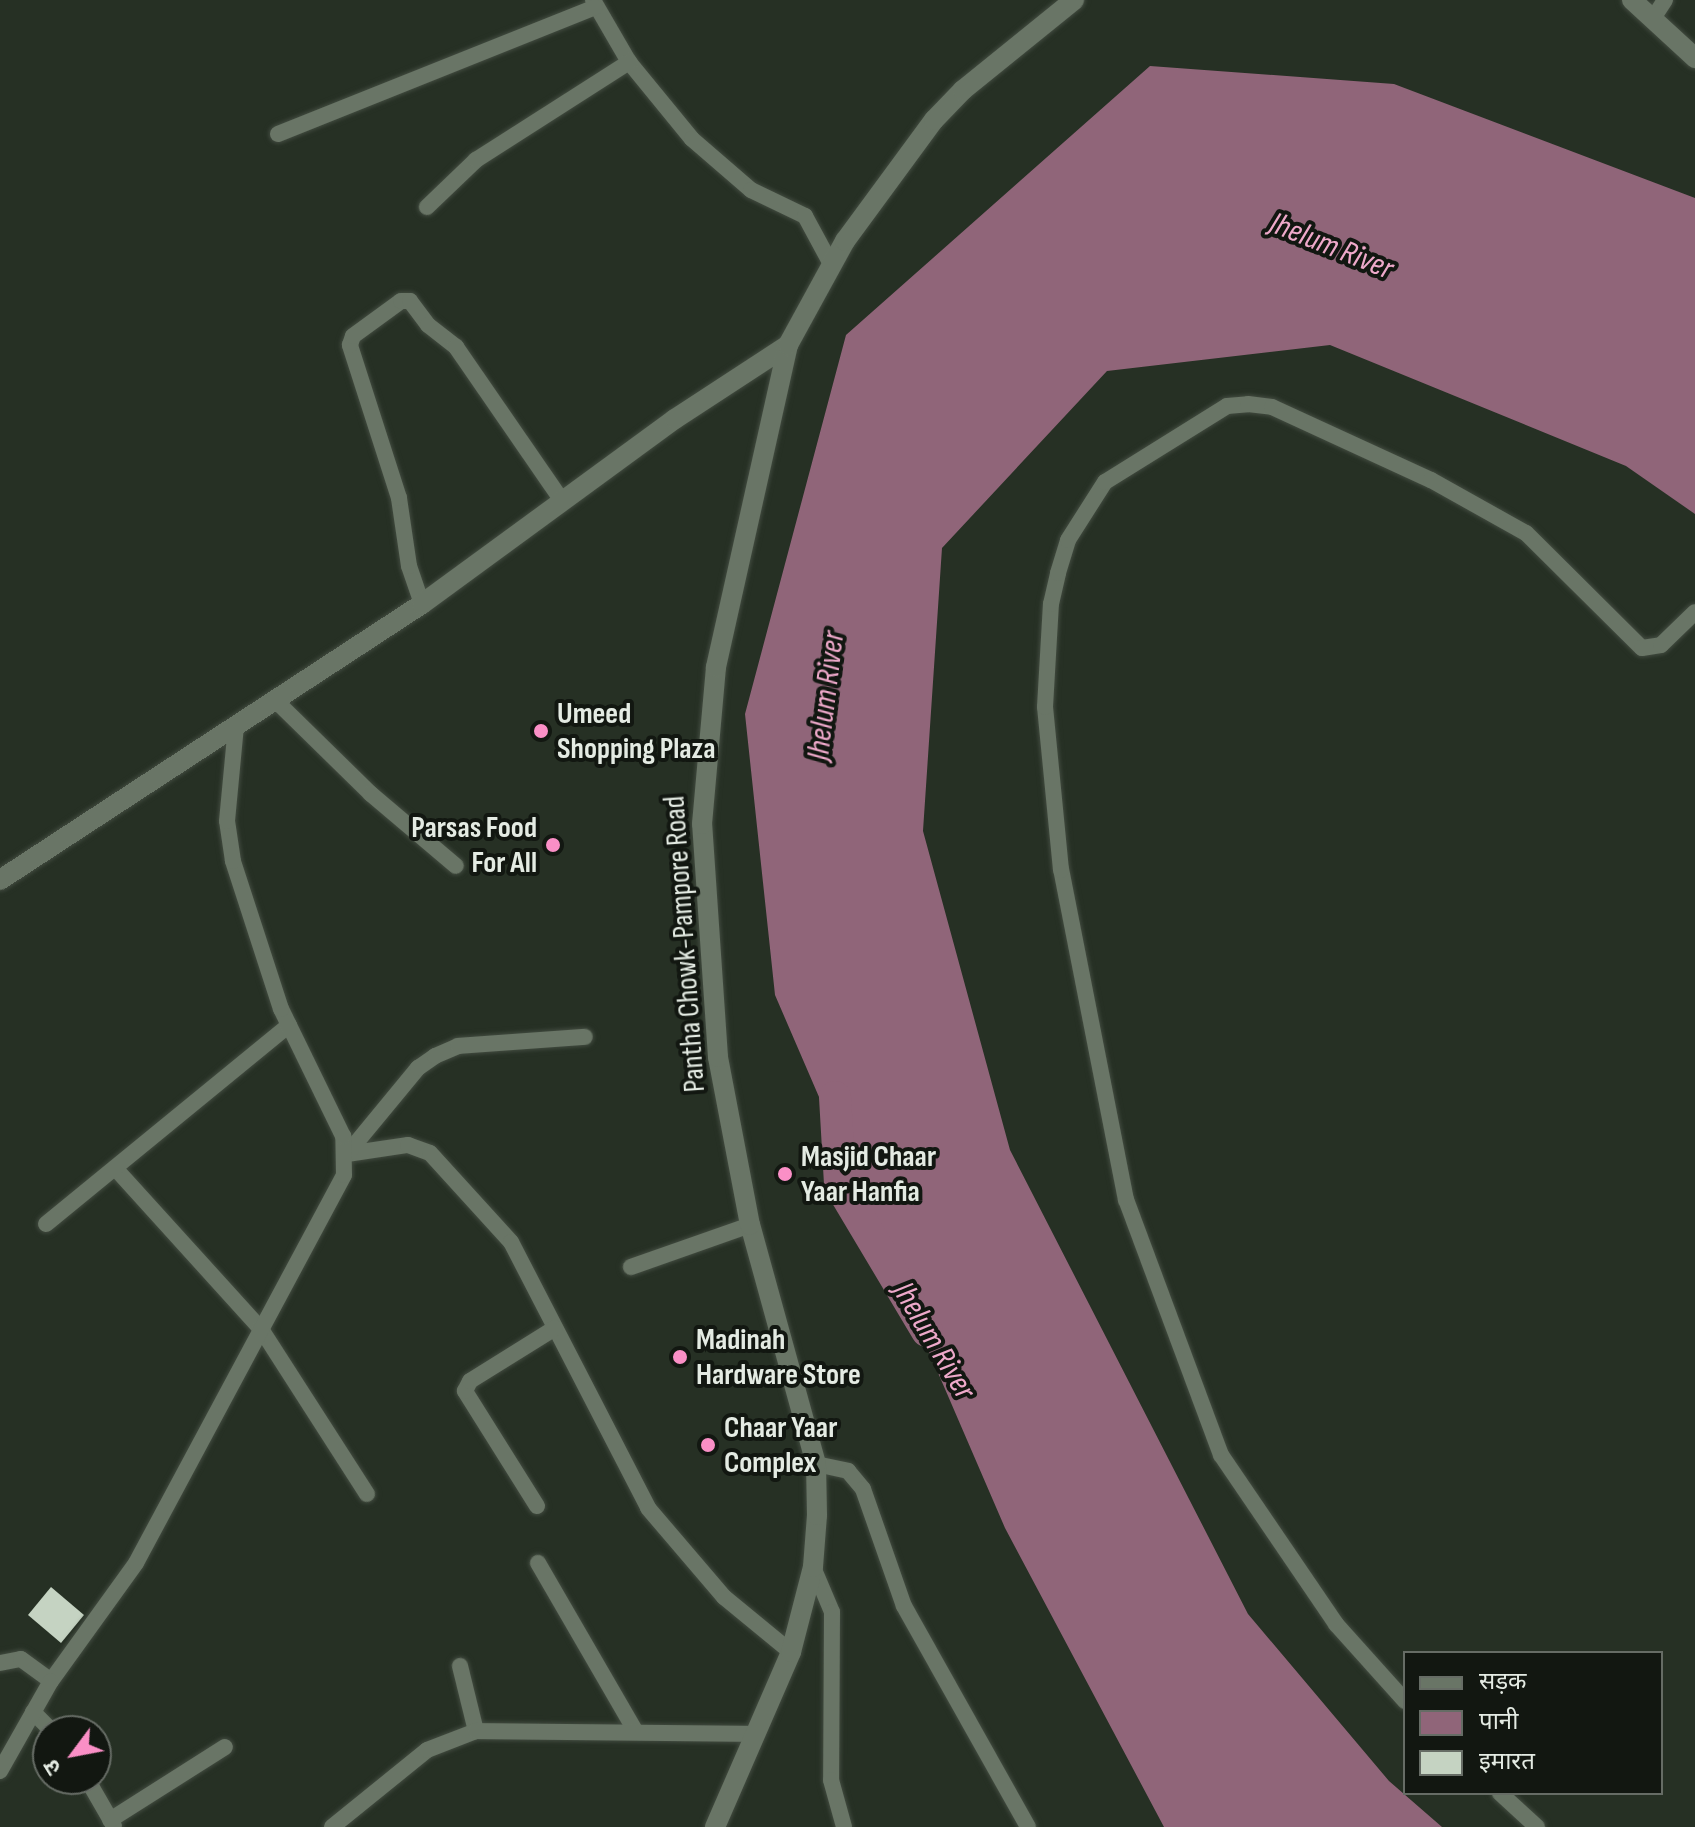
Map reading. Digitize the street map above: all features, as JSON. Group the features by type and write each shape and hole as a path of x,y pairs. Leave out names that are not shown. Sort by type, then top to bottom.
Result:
{"main road":[{"name":"Pantha Chowk-Pampore Road","path":"715,1827 791,1652 813,1567 816,1464 750,1225 718,1057 702,824 705,748 716,667 788,345 832,266 934,120 963,90 1074,0"},
{"path":"1632,0 1695,58"},
{"path":"0,880 422,604 675,419 788,345"}],"street":[{"path":"1652,20 1665,0"},
{"path":"278,134 594,4 629,62 692,139 736,179 805,216 832,266"},
{"path":"427,207 476,160 629,62"},
{"path":"422,604 409,566 399,498 350,345 353,336 401,301 410,301 431,328 456,347 563,502"},
{"path":"1403,1699 1336,1624 1221,1455 1126,1200 1061,870 1045,707 1051,604 1058,573 1068,540 1105,482 1227,406 1248,404 1272,407 1500,516 1542,547 1642,648 1661,645 1695,612"},
{"path":"275,700 456,866"},
{"path":"236,726 229,842 289,1025 347,1154"},
{"path":"46,1224 289,1025"},
{"path":"0,1771 51,1681 136,1563 344,1175 347,1154 418,1068 435,1056 458,1046 585,1037"},
{"path":"347,1154 408,1145 430,1153 511,1242 648,1508 724,1597 791,1652"},
{"path":"115,1168 261,1329 367,1494"},
{"path":"631,1267 750,1225"},
{"path":"537,1506 465,1391 470,1381 555,1328"},
{"path":"816,1464 848,1471 863,1489 904,1606 1028,1827"},
{"path":"538,1563 635,1730"},
{"path":"813,1567 832,1612 831,1780 844,1827"},
{"path":"0,1663 21,1659 51,1681"},
{"path":"460,1666 476,1731"},
{"path":"33,1712 36,1715"},
{"path":"332,1827 427,1750 476,1731 635,1730 756,1734"},
{"path":"96,1795 112,1824 225,1747"},
{"path":"1502,1795 1537,1827"}],"water":[{"path":"1150,66 1394,84 1695,198 1695,514 1626,466 1330,345 1107,371 942,548 923,831 1010,1150 1248,1614 1389,1781 1442,1827 1164,1827 1005,1528 775,995 745,714 846,335"}],"building":[{"path":"51,1587 84,1615 61,1643 28,1615"}],"waterway":[{"name":"Jhelum River","path":"835,1097 840,1185 927,1331"}],"place":[{"name":"Umeed Shopping Plaza","path":"541,731"},
{"name":"Parsas Food For All","path":"553,845"},
{"name":"Masjid Chaar Yaar Hanfia","path":"785,1174"},
{"name":"Madinah Hardware Store","path":"680,1357"},
{"name":"Chaar Yaar Complex","path":"708,1445"}]}
